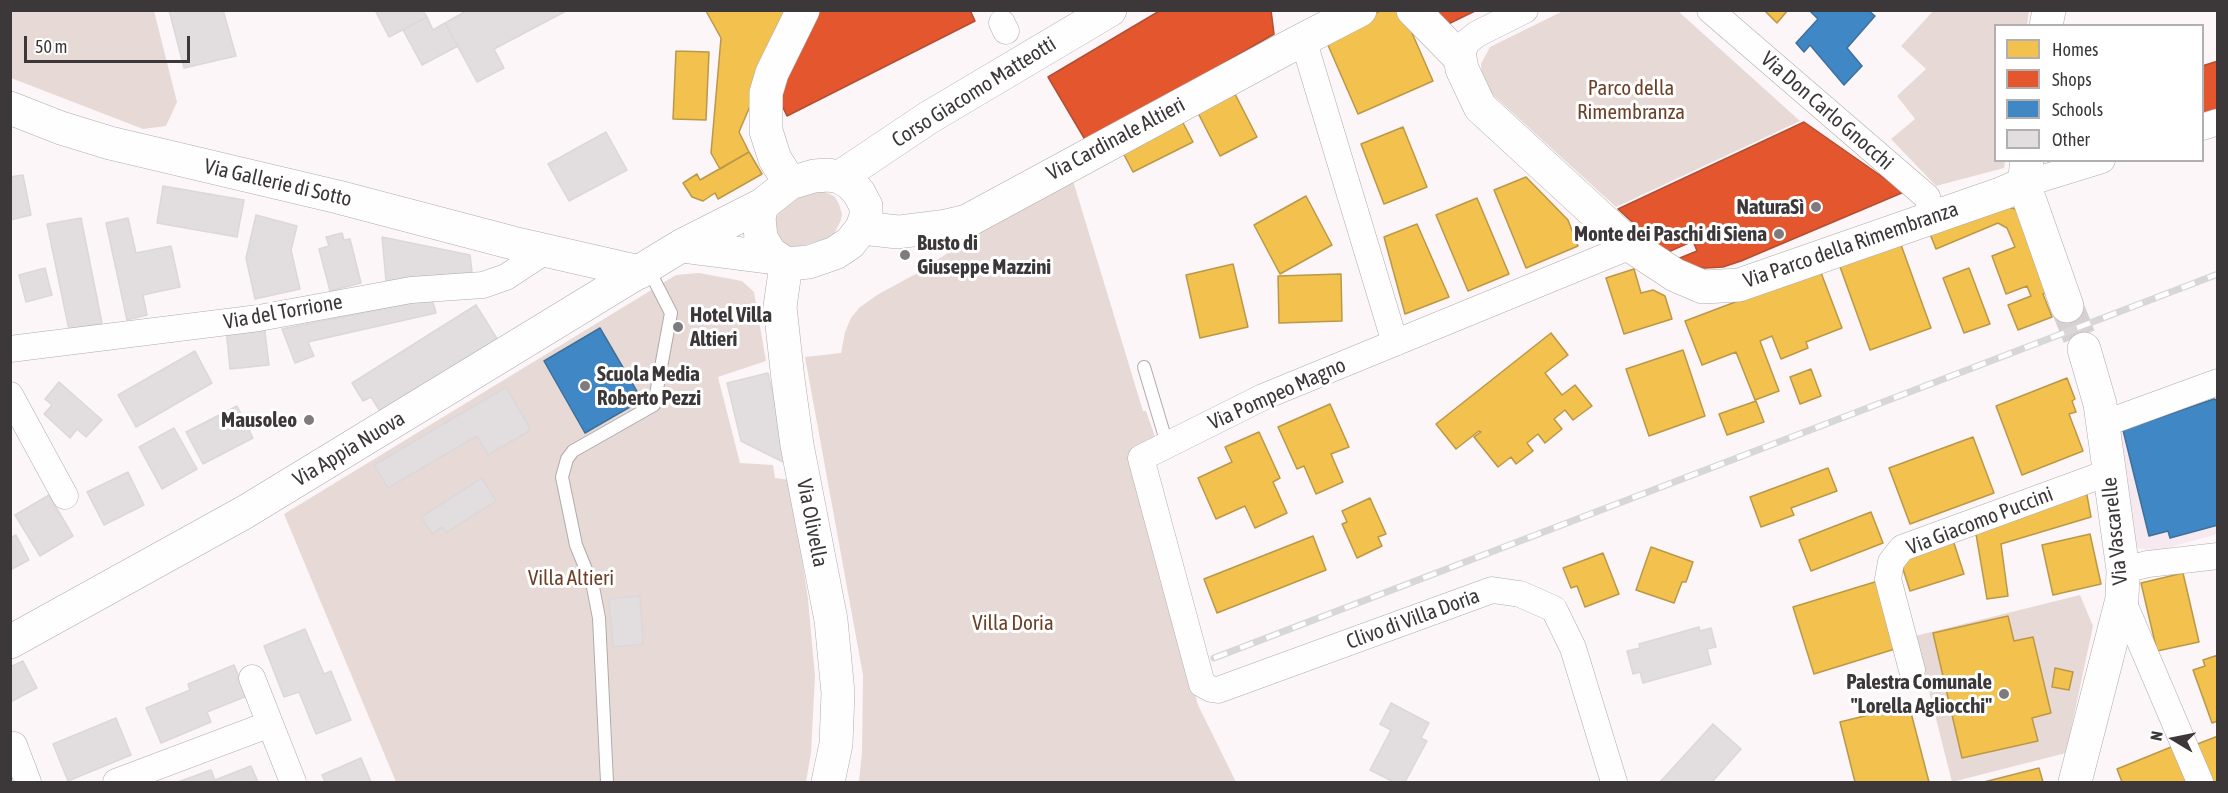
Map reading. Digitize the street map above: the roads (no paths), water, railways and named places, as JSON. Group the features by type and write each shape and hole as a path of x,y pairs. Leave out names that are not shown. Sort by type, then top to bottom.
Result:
{"main road":[{"path":"790,183 775,159 766,131 766,93 772,72 803,10"},
{"name":"Corso Giacomo Matteotti","path":"840,177 928,118 1110,10"},
{"name":"Via Cardinale Altieri","path":"862,228 898,232 967,221 1360,10"},
{"path":"1413,10 1460,58"},
{"name":"Via Parco della Rimembranza","path":"1460,58 1462,69 1480,107 1631,246 1675,275 1703,287 1738,285 1933,217 2025,172"},
{"name":"Via Gallerie di Sotto","path":"10,108 61,128 110,143 548,250 643,269"},
{"path":"2025,172 2067,306"},
{"path":"681,246 781,261 809,262 835,253 850,243 862,228 866,216 866,206 851,184 840,177 814,176 790,183 762,205 759,218 761,238 765,246 781,261"},
{"name":"Via Appia Nuova","path":"10,642 245,512 681,246 762,205"},
{"name":"Via Olivella","path":"781,261 780,307 788,379 797,445 831,620 838,693 836,744 828,783"},
{"name":"Via Vascarelle","path":"2075,783 2122,584 2100,404 2084,349"}],"street":[{"path":"1460,58 1467,42 1477,34 1525,10"},
{"name":"Via Don Carlo Gnocchi","path":"1710,10 1927,197 1933,217"},
{"path":"1303,39 1395,343"},
{"path":"2025,172 2089,162"},
{"name":"Via Pompeo Magno","path":"1202,684 1141,458 1263,398 1631,246"},
{"name":"Via del Torrione","path":"10,349 259,318 324,308 393,293 483,285 506,277 548,250"},
{"path":"2103,424 2217,382"},
{"path":"10,395 65,496"},
{"name":"Via Giacomo Puccini","path":"1912,670 1888,579 1891,562 1902,548 2110,472"},
{"path":"2200,783 2122,584 2148,564 2217,556"},
{"name":"Clivo di Villa Doria","path":"1202,684 1218,690 1492,590 1520,594 1554,609 1573,648 1614,783"},
{"path":"252,678 292,783"},
{"path":"116,783 270,724"},
{"path":"14,745 28,783"}],"lane":[{"path":"607,783 599,618 593,588 576,545 562,477 567,459 573,451 654,405 671,313 643,269"},
{"path":"1144,367 1167,444"}],"tunnel":[{"path":"2067,306 2084,349"}],"railway":[{"path":"1214,658 2218,274"}],"place":[{"name":"NaturaSì","path":"1816,207"},
{"name":"Monte dei Paschi di Siena","path":"1779,234"},
{"name":"Busto di Giuseppe Mazzini","path":"905,255"},
{"name":"Hotel Villa Altieri","path":"678,327"},
{"name":"Scuola Media Roberto Pezzi","path":"585,386"},
{"name":"Mausoleo","path":"309,420"},
{"name":"Palestra Comunale \"Lorella Agliocchi\"","path":"2004,694"}],"park label":[{"name":"Parco della Rimembranza","path":"1631,100"},
{"name":"Villa Altieri","path":"571,578"},
{"name":"Villa Doria","path":"1013,623"}]}
